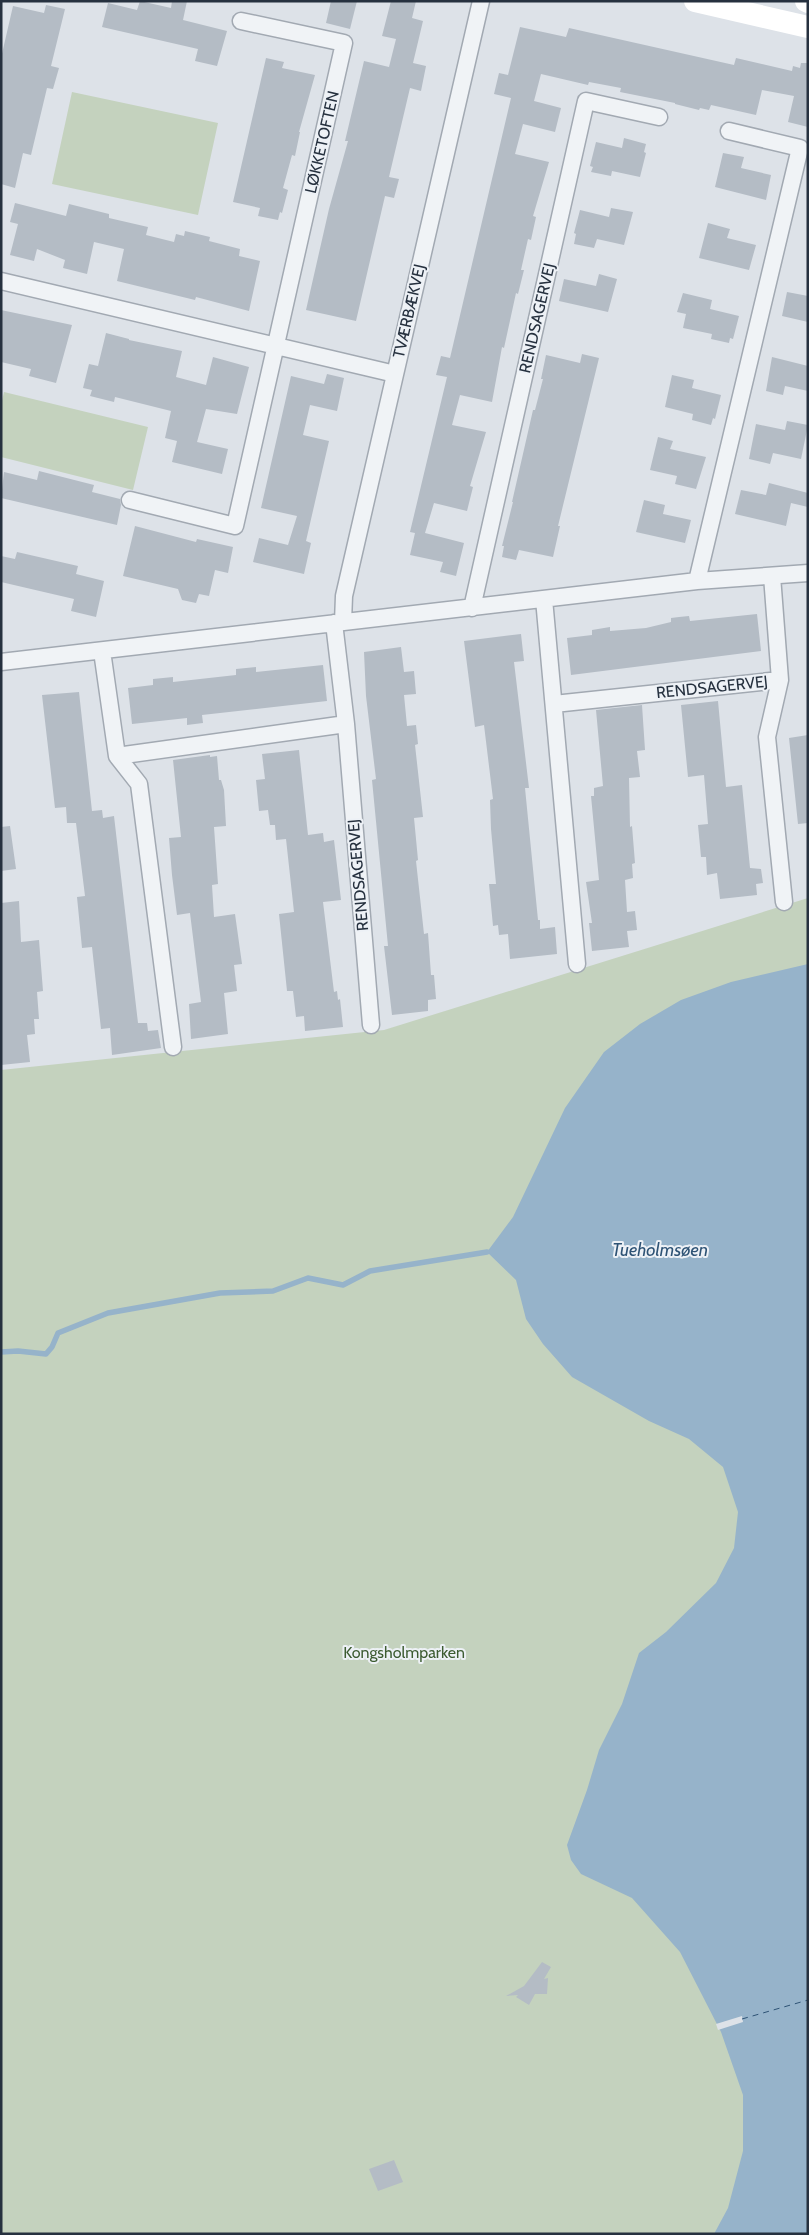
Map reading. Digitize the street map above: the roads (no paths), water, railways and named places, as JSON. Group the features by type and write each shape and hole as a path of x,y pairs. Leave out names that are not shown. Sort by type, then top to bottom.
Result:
{"street":[{"name":"TVÆRBÆKVEJ","path":"339,623 481,1"},
{"path":"695,1 808,27"},
{"name":"LØKKETOFTEN","path":"130,500 235,526 344,43 241,21"},
{"name":"RENDSAGERVEJ","path":"472,608 586,101 659,118"},
{"path":"697,581 800,148 729,131"},
{"path":"1,281 395,374"},
{"path":"1,662 697,581 808,573"},
{"name":"RENDSAGERVEJ","path":"772,576 780,680 767,737 784,902"},
{"path":"544,599 577,964"},
{"name":"RENDSAGERVEJ","path":"339,623 371,1025"},
{"path":"102,651 117,756 139,784 173,1047"},
{"name":"RENDSAGERVEJ","path":"554,704 780,680"},
{"path":"117,756 346,724"}],"water":[{"name":"Tueholmsøen","path":"808,964 808,2234 714,2234 728,2208 743,2151 743,2095 721,2032 680,1952 632,1898 581,1874 571,1860 567,1845 599,1750 622,1704 639,1653 666,1632 716,1583 734,1548 738,1512 723,1467 689,1439 649,1421 572,1377 543,1344 526,1319 516,1280 487,1252 513,1217 565,1108 604,1052 640,1024 681,1000 731,982"}],"waterway":[{"path":"1,1352 18,1351 46,1354 52,1347 58,1333 108,1313 220,1293 273,1291 308,1278 343,1285 370,1271 487,1252"}],"park label":[{"name":"Kongsholmparken","path":"404,1652"}]}
